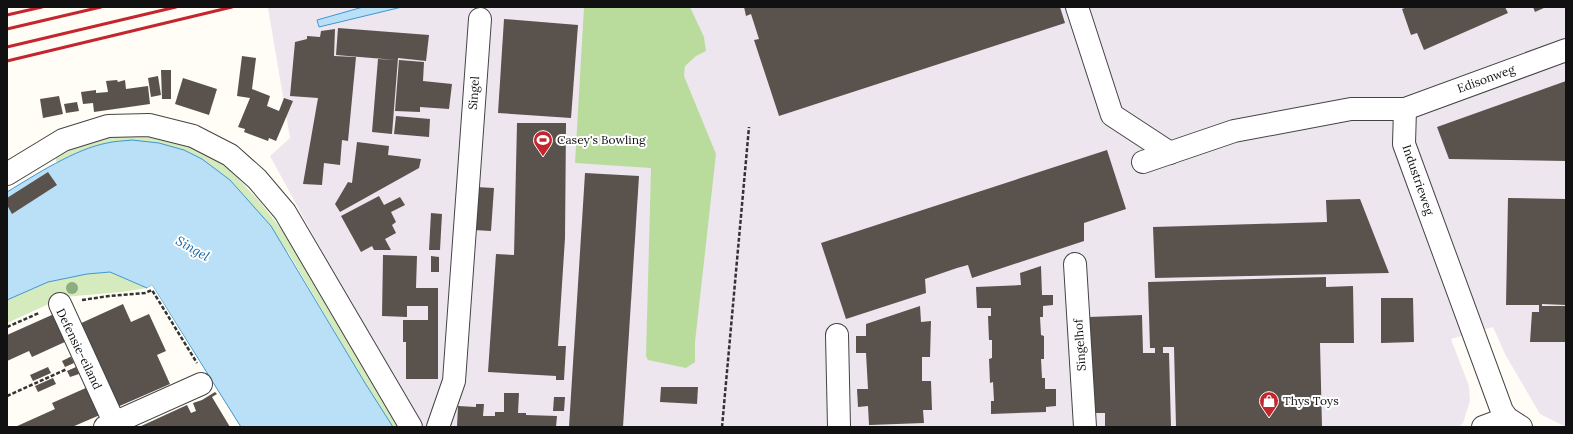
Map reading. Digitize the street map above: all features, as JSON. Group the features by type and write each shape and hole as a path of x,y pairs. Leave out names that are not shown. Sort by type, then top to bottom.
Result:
{"street":[{"path":"1077,7 1112,115 1170,153"},
{"name":"Singel","path":"438,427 454,381 480,19"},
{"name":"Edisonweg","path":"1405,109 1566,50"},
{"path":"1143,162 1234,132 1351,109 1405,109"},
{"name":"Industrieweg","path":"1405,109 1404,144 1502,411 1514,422"},
{"path":"7,174 63,140 108,126 149,125 193,136 230,155 258,179 285,212 411,427"},
{"name":"Singelhof","path":"1075,264 1085,427"},
{"name":"Defensie-eiland","path":"60,304 86,361 109,425 200,376"},
{"path":"837,335 839,427"},
{"path":"1483,427 1514,422"}],"path":[{"path":"722,427 749,127"},
{"path":"60,304 109,296 145,293 152,290 200,376"},
{"name":"Defensie-eiland","path":"7,327 60,304"},
{"path":"7,396 86,361"}],"shaded area":[{"path":"1566,7 1566,427 1540,414 1506,356 1493,327 1451,339 1469,386 1470,401 1463,423 1459,427 424,427 414,421 270,156 290,138 268,8"}],"green space":[{"path":"584,7 690,7 704,37 706,51 696,56 685,66 684,76 716,154 695,342 695,362 686,368 648,360 646,356 651,168 575,163"},
{"path":"131,131 190,142 232,168 233,173 260,202 282,230 286,227 403,427 393,427 365,383 288,252 106,143 57,163 53,152"},
{"path":"110,272 147,288 122,292 64,297 7,323 7,300 48,282 87,274"}],"water":[{"path":"363,7 402,7 319,27 317,20"},
{"path":"132,140 159,143 184,150 202,159 230,180 271,226 393,427 241,427 152,285 147,288 110,272 87,274 48,282 7,300 7,192 56,163 82,151 110,142"}],"pier":[{"path":"152,285 212,382 210,383 151,288 148,290 147,288"}],"building":[{"path":"744,7 1060,7 1065,23 779,116 754,40 759,39 751,14 746,16"},
{"path":"1407,7 1505,7 1508,13 1424,50 1417,33 1411,35 1402,9"},
{"path":"1533,7 1546,7 1535,12"},
{"path":"504,19 578,25 571,118 498,113"},
{"path":"338,28 429,35 426,61 398,58 392,134 372,132 378,59 396,60 336,55"},
{"path":"335,29 334,56 356,57 348,141 342,140 340,165 324,163 322,185 303,184 318,98 290,96 295,42 307,39 307,36 320,37 321,31"},
{"path":"242,56 256,58 252,89 270,96 267,106 279,111 284,98 293,101 276,141 269,138 268,141 244,132 245,129 238,127 250,98 237,96"},
{"path":"399,60 424,62 423,81 452,84 449,109 420,107 420,112 395,111"},
{"path":"161,70 171,70 171,99 162,99"},
{"path":"158,76 161,95 151,97 148,78"},
{"path":"183,78 217,89 209,115 175,104"},
{"path":"117,80 118,82 125,80 126,89 148,86 150,104 94,112 93,103 83,104 81,92 96,90 96,93 108,92 106,81"},
{"path":"1566,81 1566,161 1449,159 1437,127"},
{"path":"59,96 63,114 43,118 40,99"},
{"path":"77,102 79,111 66,113 64,104"},
{"path":"396,116 430,119 429,137 394,134"},
{"path":"517,123 566,123 565,238 558,346 566,346 564,380 556,380 556,376 488,372 496,254 514,255"},
{"path":"357,142 389,146 388,155 421,159 419,168 340,212 335,204 348,182 352,183"},
{"path":"1107,150 1126,209 1084,223 1084,241 972,278 968,265 957,268 925,279 926,293 846,319 821,243"},
{"path":"48,172 57,185 12,214 7,205 7,198"},
{"path":"585,173 639,176 623,427 569,427"},
{"path":"476,187 494,188 491,231 473,230"},
{"path":"379,196 384,205 400,197 405,205 391,212 396,222 392,225 396,233 385,239 391,250 374,250 372,246 361,252 341,216"},
{"path":"1508,198 1566,199 1566,305 1542,304 1542,306 1566,306 1566,342 1530,342 1532,312 1539,312 1539,305 1506,305"},
{"path":"1360,199 1389,273 1155,278 1153,227 1327,222 1326,200"},
{"path":"431,213 442,214 440,250 429,250"},
{"path":"383,255 417,256 416,288 438,288 438,379 406,379 406,342 403,342 403,320 428,320 428,306 407,306 407,317 382,316"},
{"path":"431,256 439,257 439,272 431,272"},
{"path":"1041,266 1042,295 1053,295 1053,305 1043,306 1043,317 1040,317 1041,335 1044,336 1044,359 1041,359 1042,378 1045,378 1045,389 1056,389 1056,406 1046,407 1046,412 991,414 991,401 994,401 993,382 990,383 989,359 992,358 992,340 989,340 988,316 991,316 991,308 977,308 976,287 1021,285 1020,273"},
{"path":"1326,277 1326,287 1353,286 1354,343 1320,343 1322,427 1176,427 1174,347 1163,347 1163,353 1169,353 1171,427 1105,427 1105,413 1092,413 1089,317 1142,315 1143,353 1155,353 1155,348 1150,348 1148,282"},
{"path":"1381,298 1413,298 1414,342 1381,343"},
{"path":"123,304 131,322 149,314 166,351 157,355 170,384 115,408 77,325"},
{"path":"920,306 921,322 931,321 930,357 922,357 922,381 931,381 932,410 923,410 924,423 869,425 868,406 858,407 857,389 868,389 866,353 856,353 856,336 866,336 866,324"},
{"path":"54,314 67,341 32,357 29,351 7,361 7,335"},
{"path":"70,357 74,363 65,367 62,361"},
{"path":"48,367 51,373 33,381 30,375"},
{"path":"76,367 79,374 70,377 67,371"},
{"path":"53,378 56,384 38,392 35,386"},
{"path":"88,387 100,415 72,427 15,427 55,409 52,403"},
{"path":"661,387 698,387 697,404 660,402"},
{"path":"215,392 217,394 212,397 230,427 139,427 187,405 191,413 196,411 193,403 202,400"},
{"path":"504,393 519,393 518,413 526,413 526,415 557,416 556,427 457,427 458,406 476,407 476,404 484,404 483,416 495,416 495,412 504,412"},
{"path":"554,397 565,397 564,411 553,411"}],"railway":[{"path":"7,15 42,7"},
{"path":"7,29 101,7"},
{"path":"7,47 176,7"},
{"path":"7,61 232,7"}],"place":[{"name":"Casey's Bowling","path":"543,157"},
{"name":"Thys Toys","path":"1269,418"}]}
